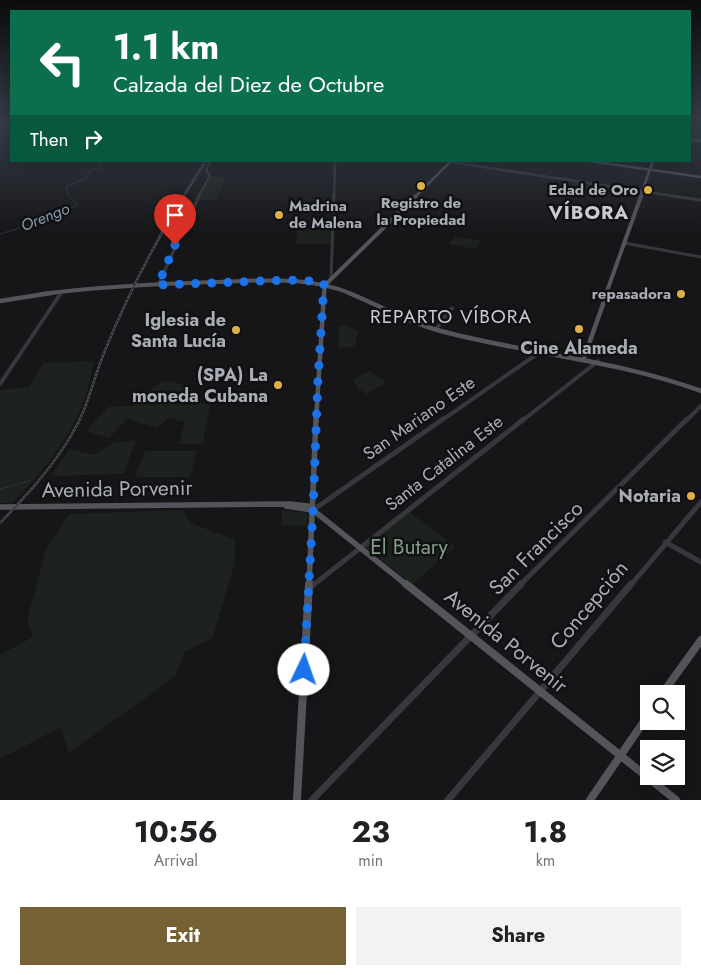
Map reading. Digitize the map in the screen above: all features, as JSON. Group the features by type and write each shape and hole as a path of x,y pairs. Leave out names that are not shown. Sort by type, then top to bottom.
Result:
{"main road":[{"path":"297,800 324,284 450,162"},
{"path":"597,162 701,177"},
{"path":"584,358 653,162"},
{"path":"0,301 62,292 158,285 289,280 311,281 335,287 436,329 490,343 584,358 594,362 640,371 701,391"},
{"path":"323,292 335,287"},
{"path":"586,351 594,362"},
{"name":"Avenida Porvenir","path":"0,508 285,505 313,510 676,800"},
{"path":"668,685 701,640"},
{"path":"590,800 640,727"}],"street":[{"path":"158,285 196,200 210,176 206,170 210,162"},
{"path":"331,278 335,162"},
{"path":"450,162 701,200"},
{"path":"624,243 701,257"},
{"path":"0,384 62,292"},
{"path":"436,329 452,308"},
{"name":"San Mariano Este","path":"313,510 541,351"},
{"name":"Santa Catalina Este","path":"309,587 594,362"},
{"name":"San Francisco","path":"312,800 473,636 519,586 701,406"},
{"name":"Concepción","path":"448,800 665,542 701,502"},
{"path":"665,542 701,562"}],"green space":[{"path":"211,177 226,177 216,200 198,200"},
{"path":"575,181 607,186 603,197 570,192"},
{"path":"563,203 598,209 592,222 555,216"},
{"path":"297,229 332,229 331,244 296,244"},
{"path":"455,236 481,241 476,249 449,244"},
{"path":"346,325 358,332 355,347 339,348 339,326"},
{"path":"94,361 86,395 65,439 45,466 12,503 0,503 0,390 29,387 44,363"},
{"path":"369,371 386,382 367,394 359,389 353,380"},
{"path":"164,380 187,386 199,397 202,404 210,405 203,444 179,444 185,422 168,418 157,428 127,419 109,438 86,431 108,407 128,406 144,400 144,394"},
{"path":"136,440 123,474 51,476 69,449 93,455 114,443"},
{"path":"145,451 197,451 190,477 135,477"},
{"path":"183,510 191,523 235,540 235,562 213,637 184,653 175,676 69,753 61,727 0,759 0,655 33,637 27,620 46,550 69,514"},
{"path":"282,510 306,513 308,516 306,526 281,525"},
{"name":"El Butary","path":"409,512 455,546 413,584 365,547"}],"waterway":[{"name":"Orengo","path":"0,234 69,210 77,204 67,194 67,186 87,178 90,170 100,168 98,164 103,162"},
{"path":"0,489 29,481"}],"railway":[{"path":"0,523 48,470 78,424 114,328 163,230 205,162"}],"place":[{"name":"Registro de la Propiedad","path":"421,186"},
{"name":"Edad de Oro","path":"648,190"},
{"name":"Madrina de Malena","path":"279,215"},
{"name":"repasadora","path":"681,294"},
{"name":"Cine Alameda","path":"579,329"},
{"name":"Iglesia de Santa Lucía","path":"236,330"},
{"name":"(SPA) La moneda Cubana","path":"278,385"},
{"name":"Notaria","path":"691,496"}],"district":[{"name":"VÍBORA","path":"589,212"},
{"name":"REPARTO VÍBORA","path":"451,316"}],"route":[{"path":"175,245 158,285 289,280 311,281 324,284 304,670"}]}
